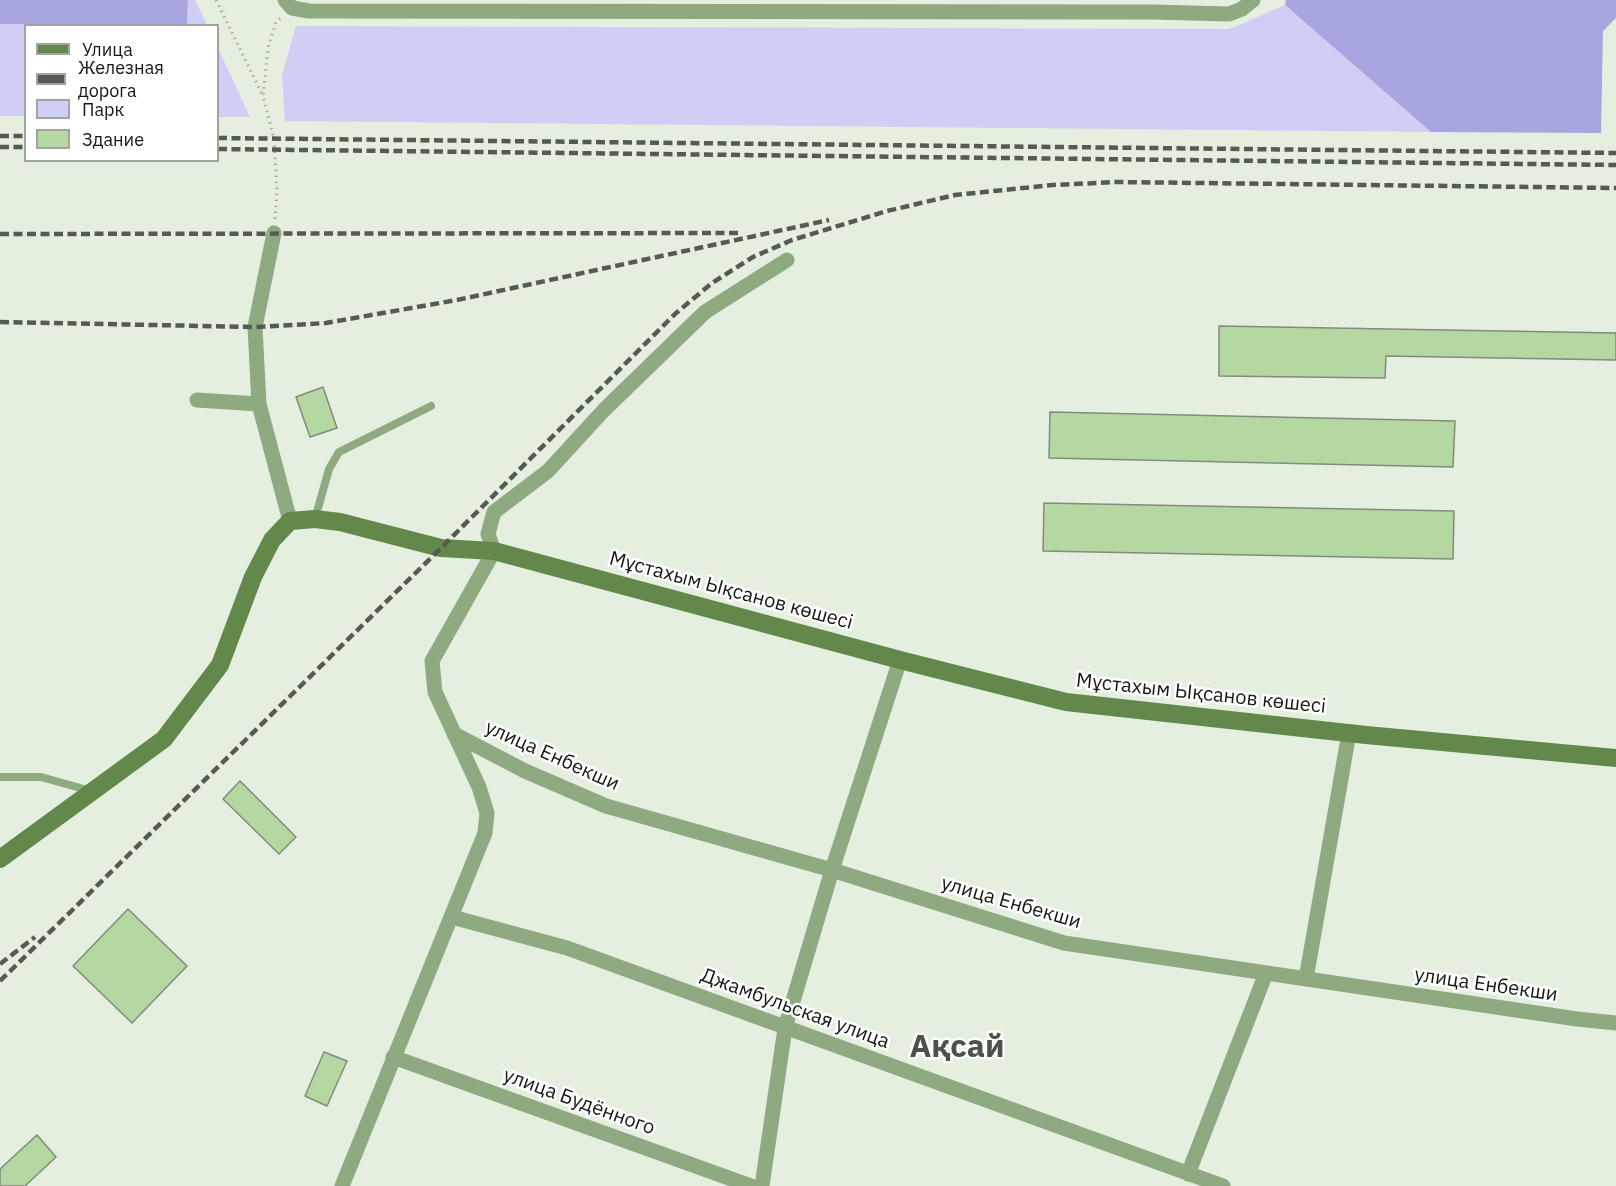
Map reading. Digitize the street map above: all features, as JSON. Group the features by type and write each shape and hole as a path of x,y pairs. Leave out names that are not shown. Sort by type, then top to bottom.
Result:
{"main road":[{"name":"Мұстахым Ықсанов көшесі","path":"290,521 315,519 339,522 441,548 494,551 1066,702 1349,733 1616,758"},
{"path":"0,859 164,739 220,664 253,577 272,540 290,521"}],"street":[{"path":"289,4 309,11 1153,6 1229,14 1242,9 1253,0"},
{"path":"274,233 255,327 259,404 290,521"},
{"path":"342,1186 485,833 487,813 479,787 435,692 432,661 494,551 489,534 494,512 548,471 604,410 705,312 787,260"},
{"path":"197,400 259,404"},
{"path":"762,1186 785,1028 832,870 900,660"},
{"path":"1306,979 1349,733"},
{"name":"улица Енбекши","path":"454,734 525,771 606,806 832,870 1064,943 1565,1018 1616,1023"},
{"name":"Джамбульская улица","path":"452,917 567,948 1223,1186"},
{"path":"1188,1174 1266,973"},
{"name":"улица Будённого","path":"393,1057 751,1186"}],"lane":[{"path":"315,519 329,469 339,452 431,406"},
{"path":"0,777 41,777 93,791"}],"path":[{"path":"216,0 263,96 274,139 277,191 274,233"},
{"path":"263,96 268,48 276,22 289,4"}],"green space":[{"path":"188,0 195,0 207,24 187,24"},
{"path":"1285,5 1431,132 285,121 282,75 296,26 1230,29"},
{"path":"0,24 24,24 24,116 0,116"},
{"path":"219,50 250,117 219,117"}],"shaded area":[{"path":"0,0 188,0 187,24 0,24"},
{"path":"1286,0 1616,0 1616,18 1603,31 1601,133 1431,132 1285,5"}],"building":[{"path":"1219,326 1616,333 1616,360 1386,356 1385,378 1219,376"},
{"path":"323,387 337,428 310,437 296,397"},
{"path":"1050,412 1455,421 1453,467 1049,458"},
{"path":"1044,503 1454,511 1453,559 1043,551"},
{"path":"240,781 296,837 279,854 223,799"},
{"path":"128,909 187,966 132,1023 73,966"},
{"path":"324,1052 347,1061 327,1106 305,1096"},
{"path":"37,1135 56,1157 25,1186 0,1186 0,1169"}],"railway":[{"path":"0,136 24,136"},
{"path":"219,138 1616,153"},
{"path":"0,147 24,147"},
{"path":"219,149 1616,165"},
{"path":"0,981 441,548 675,314 712,283 753,257 792,240 887,211 955,195 1053,185 1117,182 1616,188"},
{"path":"0,322 255,327 326,323 457,300 829,220"},
{"path":"0,234 740,233"},
{"path":"0,964 35,937"}],"district":[{"name":"Ақсай","path":"957,1048"}]}
